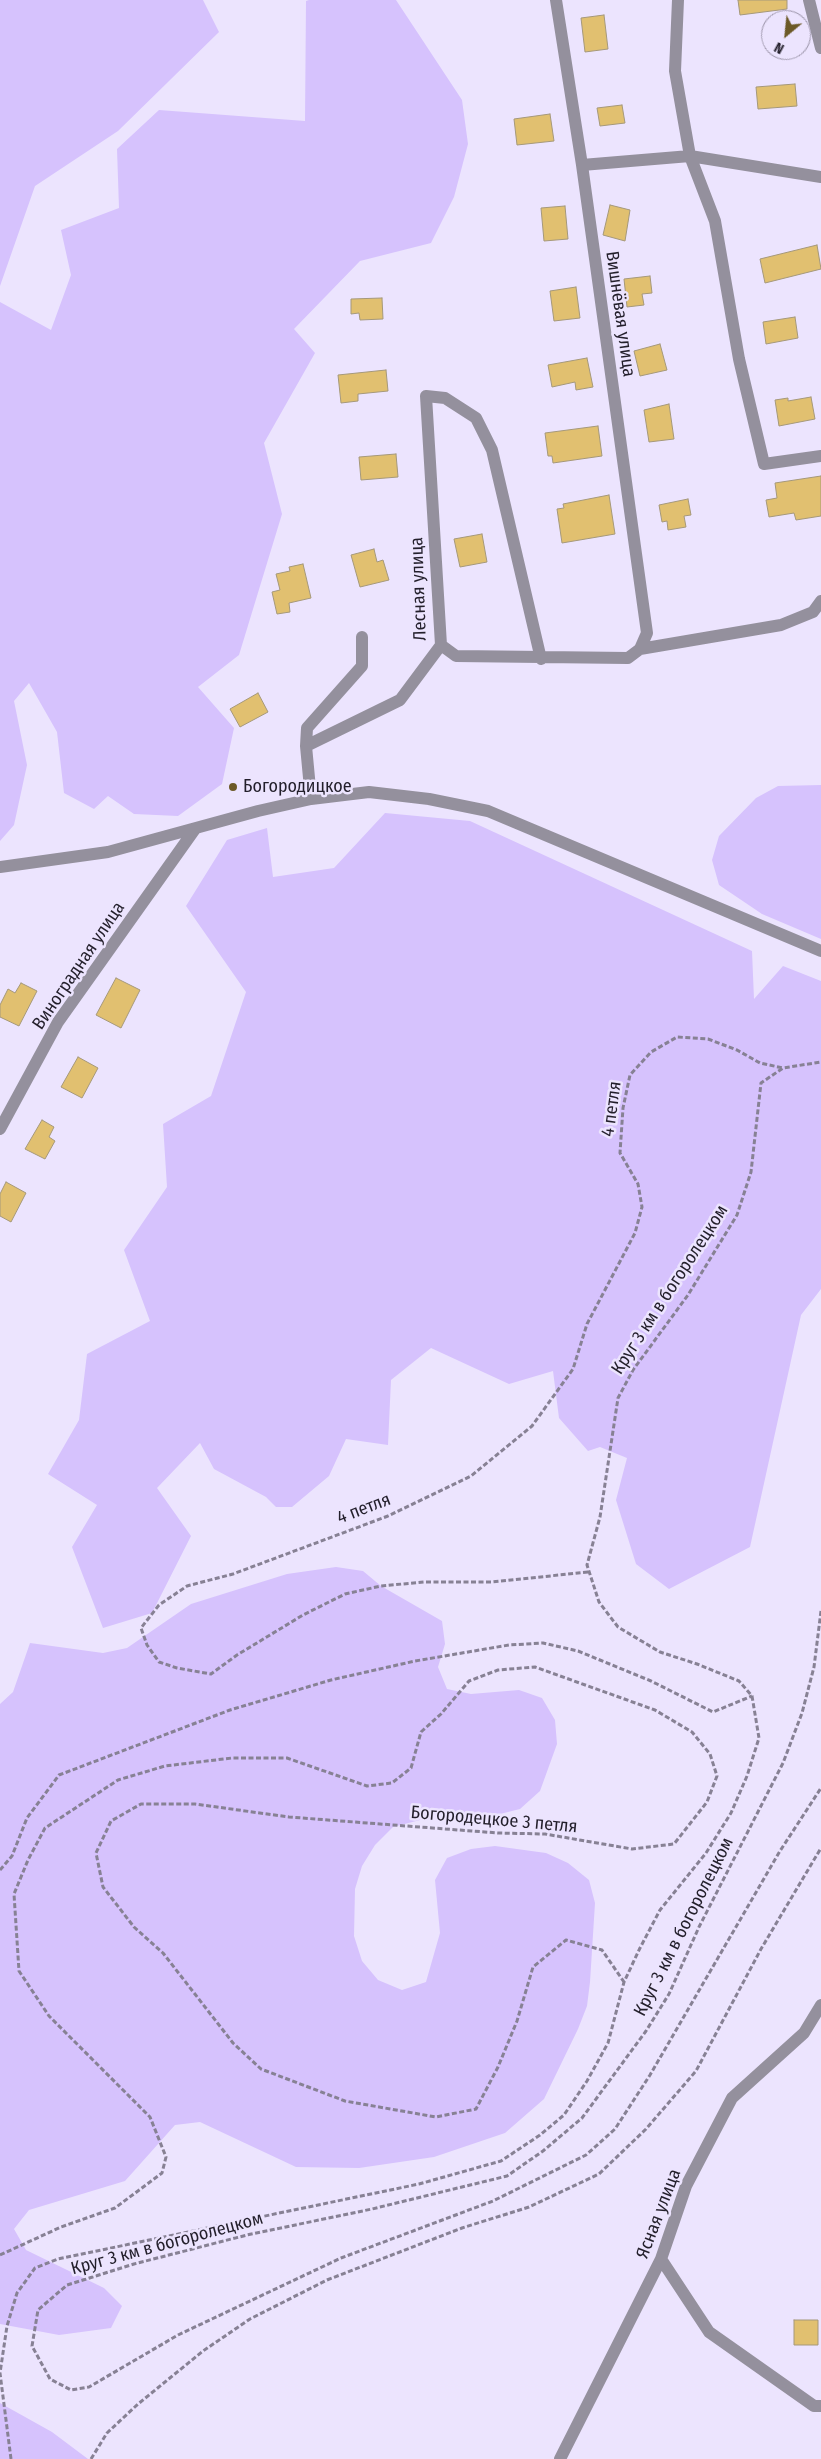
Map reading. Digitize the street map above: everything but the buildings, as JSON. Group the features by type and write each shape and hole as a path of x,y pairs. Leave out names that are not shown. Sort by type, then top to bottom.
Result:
{"street":[{"name":"Вишнёвая улица","path":"556,0 582,165 647,633 640,649"},
{"path":"678,0 675,71 690,156 715,221 739,359 764,464 821,456"},
{"path":"809,0 821,48"},
{"path":"582,165 690,156 821,177"},
{"name":"Лесная улица","path":"306,746 400,700 441,645 426,396 445,398 476,418 492,450 541,658"},
{"path":"441,645 456,656 628,658 640,649 781,625 813,612 821,601"},
{"path":"311,799 306,746 307,728 362,666 362,637"},
{"path":"0,867 108,852 311,799 369,792 429,799 488,811 821,951"},
{"name":"Виноградная улица","path":"0,1129 58,1022 196,828"},
{"name":"Ясная улица","path":"562,2458 661,2259 686,2186 732,2098 804,2033 821,2005"},
{"path":"661,2259 709,2332 814,2406 821,2406"}],"path":[{"name":"4 петля","path":"588,1572 492,1582 424,1582 381,1586 345,1594 303,1615 237,1655 211,1674 178,1668 159,1662 147,1645 142,1628 159,1605 187,1586 233,1574 388,1516 471,1476 532,1426 573,1369 588,1324 634,1233 642,1206 638,1184 620,1153 623,1108 630,1075 651,1052 677,1037 708,1039 737,1050 760,1063 783,1068"},
{"name":"Круг 3 км в богоролецком","path":"11,2459 0,2373 7,2326 17,2293 35,2268 58,2259 419,2184 501,2160 540,2135 564,2115 608,2043 624,1982 660,1910 706,1852 731,1813 759,1738 752,1696 739,1681 660,1652 618,1627 599,1602 588,1572 591,1547 600,1517 618,1398 633,1370 688,1295 737,1215 751,1172 761,1083 783,1068 821,1062"},
{"name":"Круг 3 км в богоролецком","path":"821,1611 814,1667 802,1713 783,1763 699,1927 669,1994 646,2031 582,2118 543,2151 508,2176 372,2209 247,2235 134,2264 67,2285 38,2310 32,2346 50,2379 71,2390 89,2387 178,2335 341,2258 493,2201 586,2155 615,2128 650,2075 780,1851 821,1788"},
{"path":"0,1870 12,1856 28,1818 59,1775 230,1710 331,1680 415,1661 509,1645 543,1642 578,1651 651,1681 713,1712 752,1696"},
{"name":"Богородецкое 3 петля","path":"0,2255 61,2227 115,2208 162,2173 166,2157 150,2117 49,2016 19,1971 14,1894 28,1860 45,1828 118,1780 165,1766 232,1758 287,1758 368,1786 392,1783 410,1768 421,1732 441,1714 469,1681 498,1670 535,1667 655,1710 692,1732 710,1754 717,1776 707,1802 674,1844 632,1849 545,1834 498,1833 289,1817 195,1804 141,1804 111,1821 96,1853 103,1888 134,1927 163,1953 233,2044 261,2069 345,2101 436,2116 476,2108 498,2067 517,2021 533,1967 566,1940 602,1950 624,1982"},
{"path":"91,2459 107,2434 138,2404 203,2351 250,2319 327,2280 462,2228 529,2207 599,2174 646,2129 696,2071 761,1949 821,1848"}],"shaded area":[{"path":"0,0 203,0 219,32 118,131 35,186 0,286"},
{"path":"396,0 462,100 468,144 454,197 431,243 360,261 294,329 315,353 264,443 282,514 239,655 198,687 234,728 222,784 178,816 134,814 108,796 94,809 64,793 57,732 29,683 14,701 27,765 14,825 0,841 0,302 51,330 71,275 61,230 119,208 117,149 159,110 305,121 306,1"},
{"path":"821,785 821,939 762,914 719,885 712,860 719,836 756,798 778,786"},
{"path":"385,813 470,821 752,951 754,999 783,966 821,981 821,1289 801,1315 750,1547 669,1589 636,1564 616,1500 627,1458 600,1447 588,1451 559,1418 553,1371 509,1384 431,1348 391,1380 388,1445 346,1439 329,1476 292,1507 276,1507 266,1497 214,1469 200,1443 157,1488 191,1536 152,1613 103,1628 72,1547 97,1505 48,1474 79,1420 87,1354 150,1321 124,1250 167,1187 163,1124 211,1096 246,992 186,906 227,840 267,828 273,877 334,868"},
{"path":"336,1567 363,1571 381,1586 442,1621 445,1644 438,1667 447,1689 471,1694 519,1690 542,1698 555,1720 557,1744 540,1791 520,1809 496,1815 420,1820 393,1827 375,1845 362,1866 355,1889 354,1936 362,1961 378,1980 402,1990 426,1982 440,1933 435,1880 447,1858 471,1849 495,1846 546,1853 568,1863 589,1880 595,1903 587,2006 578,2029 544,2099 505,2133 434,2157 359,2168 296,2167 200,2122 175,2125 125,2181 29,2210 14,2229 26,2250 104,2288 122,2306 111,2328 59,2335 0,2324 0,1704 13,1692 30,1643 103,1653 127,1648 191,1604 287,1574"},
{"path":"0,2403 52,2432 88,2459 0,2459"}],"place":[{"name":"Богородицкое","path":"233,787"}]}
